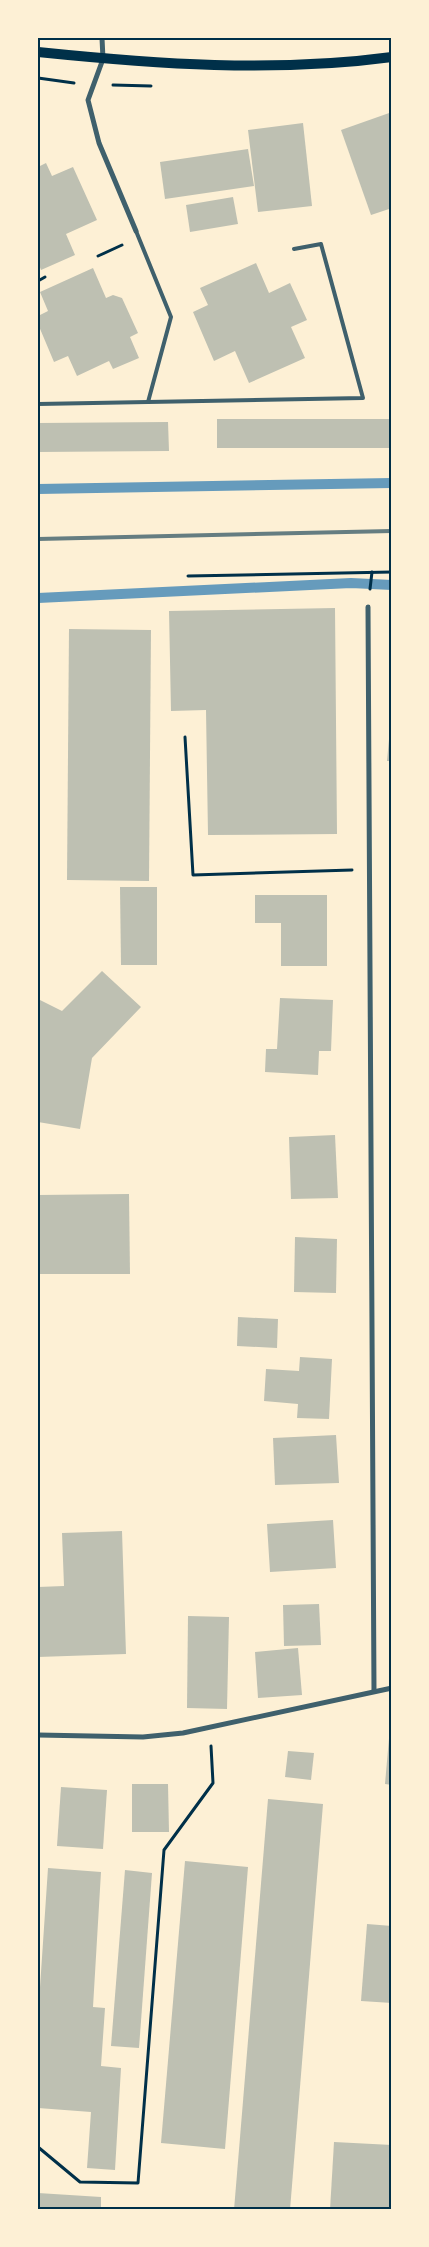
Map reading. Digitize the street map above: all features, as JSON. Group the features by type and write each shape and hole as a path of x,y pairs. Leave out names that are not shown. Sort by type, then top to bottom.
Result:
{"main road":[{"path":"38,52 103,59 223,67 332,63 392,57"}],"street":[{"path":"102,38 103,59 88,100 99,143 136,231"},
{"path":"368,607 374,1691"},
{"path":"38,1735 142,1738 210,1728 392,1688"}],"lane":[{"path":"136,231 170,317 148,402"},
{"path":"38,404 363,398 322,244 294,249"}],"path":[{"path":"98,256 139,238"},
{"path":"38,281 45,277"},
{"path":"188,576 392,572"},
{"path":"185,737 193,875 370,870"},
{"path":"38,2147 80,2182 138,2183 164,1850 213,1783 210,1728"}],"building":[{"path":"392,112 392,208 371,215 341,130"},
{"path":"303,123 312,206 258,212 248,130"},
{"path":"248,149 254,186 165,199 160,162"},
{"path":"46,163 52,176 73,167 97,220 66,234 75,255 41,270 38,262 38,167"},
{"path":"233,197 238,224 190,232 186,205"},
{"path":"256,263 269,293 290,283 307,320 291,327 305,358 249,383 235,351 214,361 193,312 208,305 200,288"},
{"path":"93,268 106,298 113,295 122,298 138,333 130,337 139,358 113,369 109,361 77,376 68,356 54,362 38,324 38,316 48,311 40,292"},
{"path":"217,419 392,419 392,448 217,448"},
{"path":"168,422 169,451 38,452 38,423"},
{"path":"335,608 337,834 208,835 206,710 171,711 169,611"},
{"path":"69,629 151,630 149,881 67,880"},
{"path":"389,739 392,739 392,761 387,761"},
{"path":"120,887 157,887 157,965 121,965"},
{"path":"255,895 327,895 327,966 281,966 281,923 255,923"},
{"path":"102,971 141,1007 92,1058 80,1129 38,1122 38,999 62,1011"},
{"path":"280,998 333,1000 331,1051 319,1051 318,1075 265,1072 266,1049 277,1049"},
{"path":"335,1135 338,1198 291,1199 289,1137"},
{"path":"129,1194 130,1274 38,1274 38,1195"},
{"path":"295,1237 337,1239 336,1293 294,1292"},
{"path":"238,1317 278,1319 277,1348 237,1346"},
{"path":"300,1357 332,1359 329,1419 297,1418 298,1404 264,1401 266,1369 299,1371"},
{"path":"336,1435 339,1483 275,1485 273,1438"},
{"path":"333,1520 336,1568 270,1572 267,1524"},
{"path":"122,1531 126,1654 38,1657 38,1587 64,1586 62,1533"},
{"path":"319,1604 321,1645 284,1646 283,1605"},
{"path":"188,1616 229,1617 227,1709 187,1708"},
{"path":"298,1648 302,1695 258,1698 255,1652"},
{"path":"390,1727 392,1727 392,1785 385,1784"},
{"path":"288,1751 314,1753 311,1780 285,1777"},
{"path":"132,1784 168,1784 169,1832 132,1832"},
{"path":"61,1787 107,1790 103,1849 57,1846"},
{"path":"268,1799 323,1804 290,2210 234,2210"},
{"path":"185,1861 248,1867 225,2149 161,2143"},
{"path":"48,1868 101,1872 93,2007 105,2008 101,2066 121,2068 115,2170 87,2168 91,2112 38,2108 38,2002"},
{"path":"125,1870 152,1873 139,2048 111,2046"},
{"path":"367,1924 392,1926 392,2003 361,2001"},
{"path":"334,2142 392,2145 392,2210 330,2210"},
{"path":"38,2193 101,2197 101,2210 38,2210"}],"waterway":[{"path":"38,489 392,483"},
{"path":"38,598 351,583 392,585"}],"railway":[{"path":"38,539 392,531"}]}
